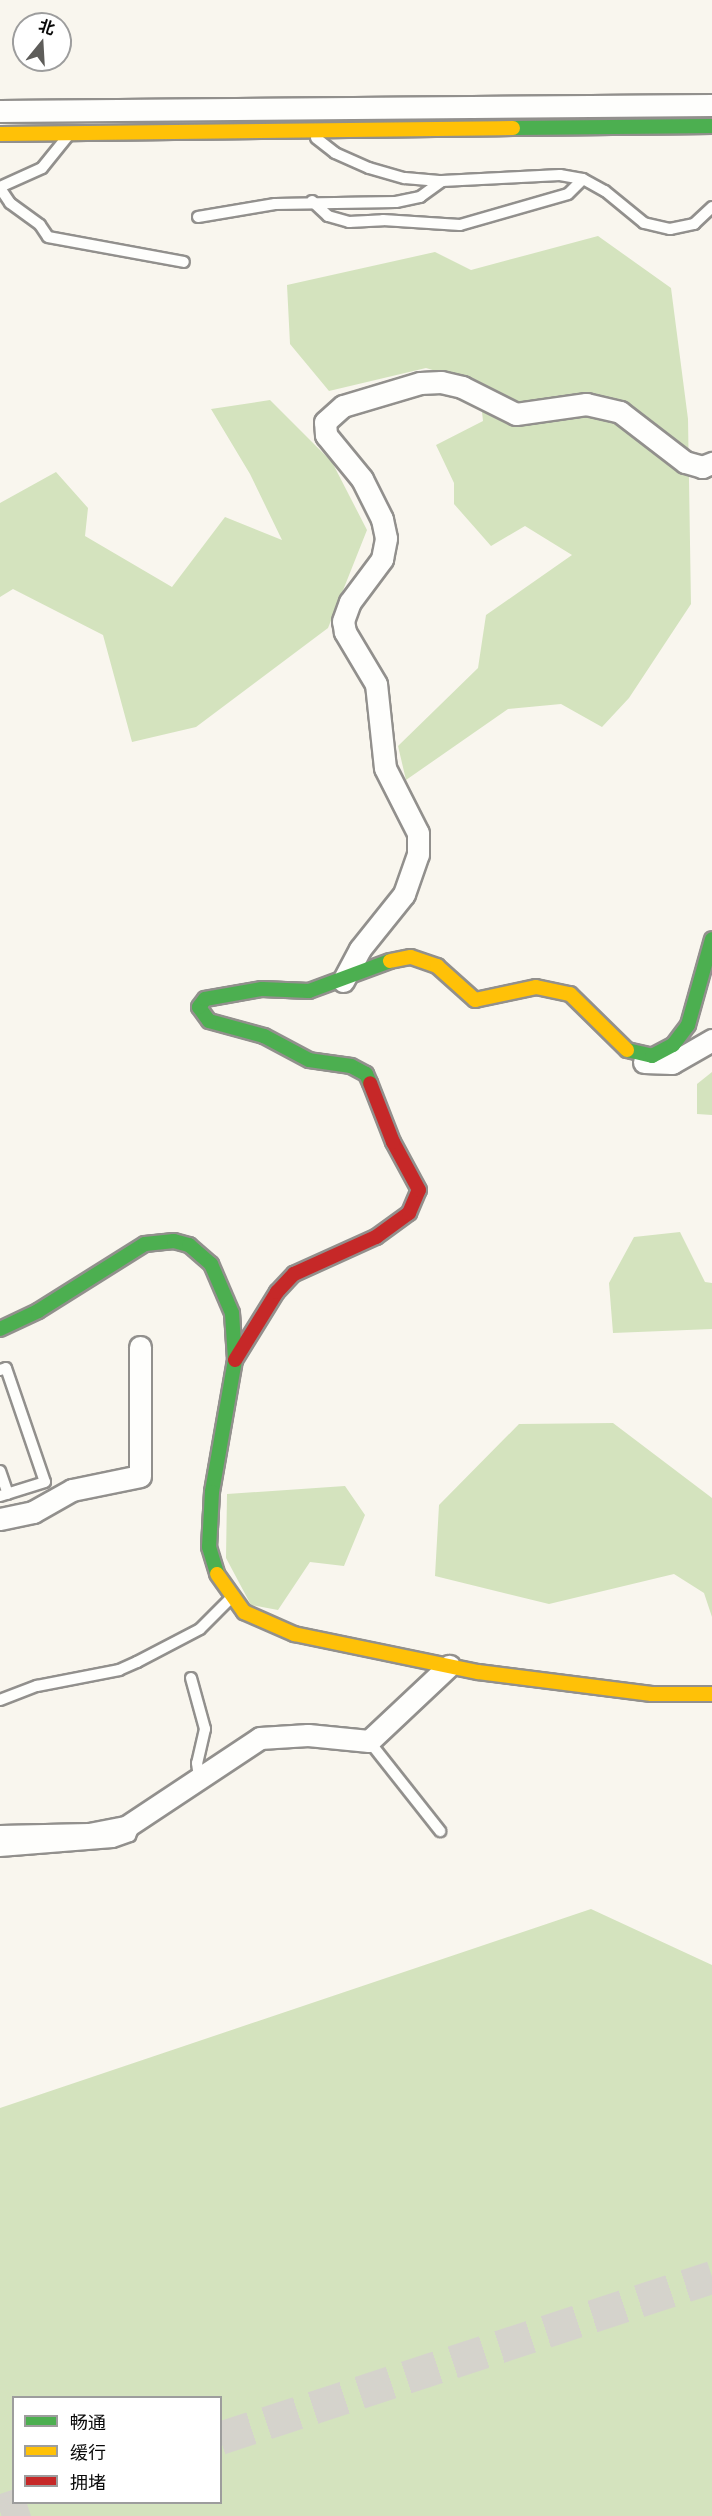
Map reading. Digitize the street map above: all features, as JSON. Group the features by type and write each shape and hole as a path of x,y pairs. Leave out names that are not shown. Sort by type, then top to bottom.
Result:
{"street":[{"path":"0,111 712,105"},
{"path":"0,134 712,126"},
{"path":"343,981 360,949 404,894 418,854 418,833 385,768 376,684 345,632 344,621 350,602 382,559 386,538 382,519 363,479 326,435 325,422 343,406 420,383 441,382 462,387 516,414 586,404 620,412 685,462 702,467 712,463"},
{"path":"637,1055 663,1052 682,1036 712,939"},
{"path":"235,1360 277,1292 294,1274 384,1232 409,1213 419,1190 393,1142 366,1074 351,1066 309,1060 264,1036 209,1021 199,1007 214,995 262,989 309,991 343,981 370,967 411,957 437,966 475,1000 536,987 554,988 570,994 624,1048 651,1065 662,1065 712,1040"},
{"path":"0,1329 38,1311 145,1244 174,1241 201,1254 219,1277 232,1313 235,1360 209,1528 213,1566 230,1599 260,1622 294,1634 449,1666 652,1694 712,1694"},
{"path":"0,1519 33,1512 72,1490 140,1476 140,1347"},
{"path":"0,1836 102,1833 137,1821 260,1738 308,1735 369,1741 449,1666"}],"lane":[{"path":"306,130 335,153 369,168 442,181 560,175 583,179 605,191 644,223 670,229 694,224 712,207"},
{"path":"70,133 59,151 42,168 0,188 10,203 40,225 48,237 184,262"},
{"path":"312,201 328,216 349,222 383,220 460,225 568,194 583,179"},
{"path":"198,217 312,201 396,202 420,197 442,181"},
{"path":"0,1370 6,1368 45,1482 4,1495 0,1471"},
{"path":"0,1700 37,1686 119,1670 200,1629 230,1599"},
{"path":"191,1678 205,1729 196,1763 199,1777"},
{"path":"369,1741 440,1831"},
{"path":"0,1851 113,1842 130,1836 137,1821"}],"green space":[{"path":"598,236 671,288 688,419 691,604 629,698 602,727 561,704 508,709 406,780 398,746 478,668 486,615 572,555 525,526 491,546 454,504 454,483 436,445 483,421 479,384 426,368 329,391 290,344 287,285 435,252 471,270"},
{"path":"270,400 332,462 367,530 328,628 196,727 132,742 103,635 13,589 0,597 0,503 56,472 88,508 85,536 172,587 225,517 282,540 250,474 211,409"},
{"path":"712,1072 712,1115 697,1114 697,1084"},
{"path":"680,1232 705,1282 712,1283 712,1329 613,1333 609,1283 634,1237"},
{"path":"613,1423 712,1498 712,1617 704,1593 674,1574 549,1604 435,1576 439,1505 519,1424"},
{"path":"345,1486 365,1515 344,1566 310,1562 278,1610 251,1605 226,1558 227,1494"},
{"path":"591,1909 712,1965 712,2516 0,2516 0,2108"}],"tunnel":[{"path":"222,2437 712,2277"},
{"path":"0,2511 20,2504"}],"traffic: fast":[{"path":"513,128 712,126"},
{"path":"627,1050 652,1056 673,1045 688,1025 712,939"},
{"path":"370,1083 366,1074 351,1066 309,1060 264,1036 209,1021 199,1007 205,999 262,989 309,991 390,961"},
{"path":"0,1329 38,1311 145,1244 174,1241 189,1245 211,1264 232,1313 235,1360 212,1492 209,1547 217,1574"}],"traffic: slow":[{"path":"0,134 513,128"},
{"path":"390,961 411,957 437,966 475,1000 536,987 570,994 627,1050"},
{"path":"217,1574 244,1612 294,1634 478,1672 652,1694 712,1694"}],"traffic: jam":[{"path":"235,1360 277,1292 294,1274 376,1237 409,1213 419,1190 393,1142 370,1083"}]}
